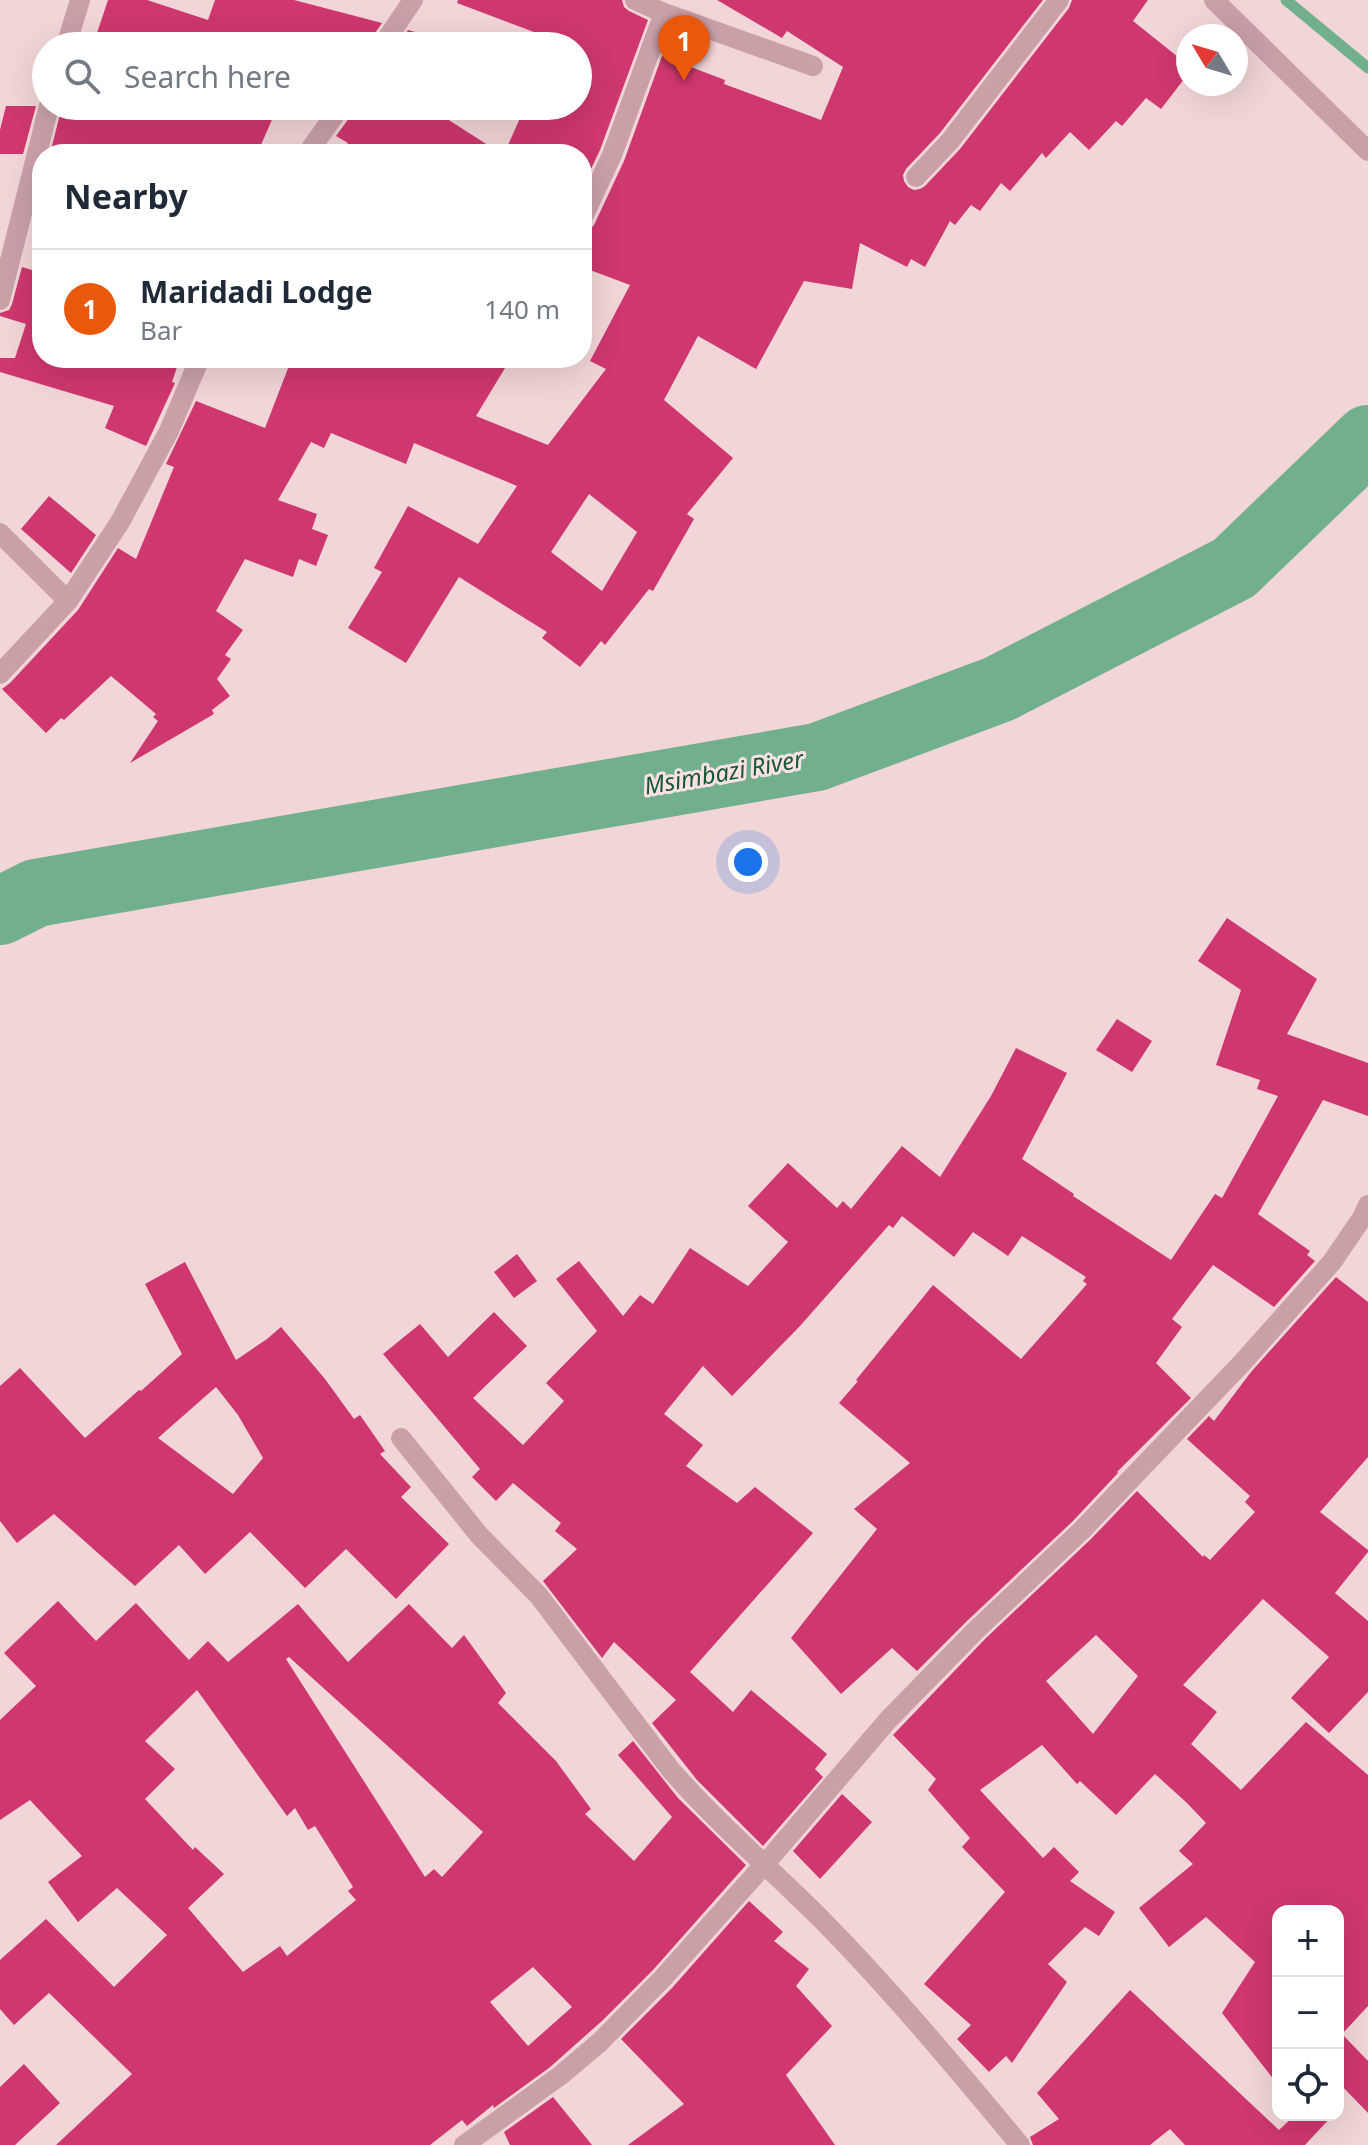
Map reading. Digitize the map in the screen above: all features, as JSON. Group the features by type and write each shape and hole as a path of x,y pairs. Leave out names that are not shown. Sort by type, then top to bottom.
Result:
{"street":[{"path":"70,32 80,0"},
{"path":"391,32 413,0"},
{"path":"635,0 813,66"},
{"path":"916,177 950,141 1059,0"},
{"path":"1214,0 1368,151"},
{"path":"592,198 612,155 664,13"},
{"path":"39,144 45,120"},
{"path":"314,144 331,120"},
{"path":"0,300 32,173"},
{"path":"0,674 68,601 120,522 169,431 196,368"},
{"path":"0,533 68,601"},
{"path":"464,2145 561,2075 600,2042 662,1979 888,1720 976,1630 1082,1530 1242,1363 1332,1262 1366,1214"},
{"path":"401,1438 479,1535 539,1596 692,1795 821,1919 905,2008 1020,2145"}],"building":[{"path":"108,0 147,0 208,20 215,0 294,0 382,23 376,32 97,32"},
{"path":"458,0 622,0 629,11 648,20 592,167 592,144 508,144 519,120 592,120 592,32 534,32 457,3"},
{"path":"717,0 1043,0 940,133 906,169 904,181 914,190 925,186 960,149 1069,8 1072,0 1148,0 1133,21 1176,55 1176,90 1161,109 1146,98 1122,126 1116,121 1089,150 1070,132 1046,158 1042,153 1010,191 1001,183 980,211 971,205 955,225 950,221 925,267 911,259 907,267 860,243 852,289 804,281 756,369 698,336 664,400 733,458 687,514 694,519 653,591 649,589 605,645 601,641 580,667 542,638 547,632 459,577 406,663 348,628 382,572 374,568 408,506 478,544 517,486 414,443 406,464 331,433 324,448 311,442 278,500 317,514 312,529 328,535 316,566 299,559 293,577 245,559 216,611 243,630 225,655 231,659 217,679 230,696 212,710 214,714 130,763 158,721 153,717 156,714 111,676 46,733 2,689 78,610 118,548 136,559 174,467 166,464 196,401 265,428 288,368 505,368 476,416 548,445 606,369 592,362 592,357 630,285 592,271 592,227 624,161 662,56 725,80 724,84 821,120 843,67 787,31 782,38","holes":["589,494 637,532 602,591 551,552"]},
{"path":"6,106 32,106 32,120 23,154 0,154 0,130"},
{"path":"58,120 272,120 261,144 52,144"},
{"path":"348,120 449,120 486,144 347,144 336,136"},
{"path":"22,267 32,270 32,368 177,368 172,382 175,383 146,446 105,428 114,406 0,372 0,358 15,358 26,324 0,316 12,304"},
{"path":"49,496 96,535 71,573 21,529"},
{"path":"1227,918 1317,979 1287,1034 1368,1063 1368,1116 1323,1100 1258,1214 1310,1251 1307,1255 1315,1261 1274,1307 1213,1265 1172,1319 1182,1327 1156,1363 1191,1398 1073,1521 917,1671 892,1648 841,1694 791,1638 877,1529 854,1509 910,1463 839,1403 933,1285 1021,1359 1087,1284 1083,1281 1086,1277 1022,1236 1008,1256 973,1232 954,1257 902,1216 893,1228 889,1225 800,1326 732,1396 703,1366 664,1414 703,1445 686,1466 737,1503 755,1487 813,1533 690,1672 733,1712 751,1690 827,1754 815,1769 823,1777 763,1846 697,1780 652,1723 676,1700 614,1642 602,1658 543,1581 577,1549 555,1531 561,1523 513,1483 496,1501 472,1477 480,1469 383,1354 420,1324 448,1357 494,1312 527,1346 473,1398 523,1445 564,1401 546,1383 597,1331 556,1279 579,1261 623,1316 640,1295 653,1304 690,1248 748,1286 788,1242 748,1206 788,1163 837,1208 843,1201 851,1209 902,1146 940,1177 991,1096 1016,1048 1067,1073 1022,1159 1171,1260 1215,1194 1222,1198 1278,1096 1257,1089 1260,1080 1216,1065 1241,990 1198,961"},
{"path":"1117,1019 1152,1041 1132,1072 1096,1050"},
{"path":"517,1254 537,1281 514,1298 494,1272"},
{"path":"185,1262 236,1360 281,1327 354,1419 360,1415 385,1451 380,1454 411,1487 401,1497 449,1544 396,1599 346,1549 305,1588 250,1532 205,1574 179,1545 135,1586 54,1514 17,1543 0,1521 0,1386 20,1368 85,1438 182,1354 145,1284","holes":["216,1387 238,1415 263,1458 233,1494 158,1438"]},
{"path":"1336,1277 1368,1302 1368,1457 1320,1512 1368,1550 1335,1593 1368,1621 1368,1692 1329,1733 1291,1698 1329,1657 1263,1599 1183,1685 1217,1712 1191,1744 1241,1790 1306,1722 1368,1775 1368,2006 1344,2032 1344,1905 1272,1905 1272,2077 1222,2013 1255,1962 1206,1917 1169,1947 1139,1908 1193,1864 1179,1851 1206,1823 1155,1774 1116,1815 1080,1781 1077,1784 1042,1745 980,1790 1043,1858 1054,1847 1079,1872 1070,1881 1115,1912 1099,1936 1085,1927 1048,1964 1067,1982 1012,2063 1006,2056 989,2072 957,2039 971,2025 924,1984 1005,1892 962,1847 970,1838 928,1790 936,1779 893,1735 985,1639 1137,1491 1203,1557 1210,1560 1255,1512 1245,1502 1250,1496 1187,1439 1209,1416 1214,1421 1251,1372","holes":["1096,1635 1138,1676 1093,1734 1046,1681"]},
{"path":"58,1601 96,1641 136,1603 189,1660 208,1641 228,1662 298,1604 348,1662 409,1604 452,1648 464,1635 506,1693 498,1703 556,1761 591,1809 585,1814 634,1861 672,1817 618,1755 633,1741 678,1798 746,1865 653,1970 549,2068 467,2126 462,2120 430,2145 56,2145 132,2074 49,1993 14,2025 0,2009 0,1960 46,1919 114,1987 167,1935 117,1888 78,1922 48,1882 82,1856 30,1800 0,1820 0,1720 36,1686 4,1653","holes":["289,1657 483,1832 442,1877 434,1869 425,1877 286,1659","197,1690 287,1816 295,1808 308,1830 315,1826 353,1887 348,1891 356,1900 287,1956 280,1946 243,1972 188,1908 224,1874 195,1847 193,1850 145,1799 175,1769 145,1741","533,1967 572,2007 528,2046 490,2002"]},
{"path":"842,1794 872,1822 820,1879 793,1851"},
{"path":"749,1901 783,1932 774,1941 809,1969 796,1986 832,2026 786,2075 835,2145 628,2145 684,2104 621,2039 672,1988"},
{"path":"1130,1990 1279,2130 1289,2121 1327,2121 1305,2145 1185,2145 1170,2129 1150,2145 1033,2145 1030,2137 1059,2119 1037,2093"},
{"path":"1344,2036 1368,2061 1368,2113 1344,2088"},
{"path":"24,2064 60,2103 15,2145 0,2145 0,2087"},
{"path":"553,2097 592,2145 510,2145 504,2132"}],"waterway":[{"path":"1286,0 1368,68"},
{"name":"Msimbazi River","path":"0,911 36,893 817,757 999,689 1234,568 1368,439"}],"place":[{"name":"Maridadi Lodge","path":"684,81"}]}
